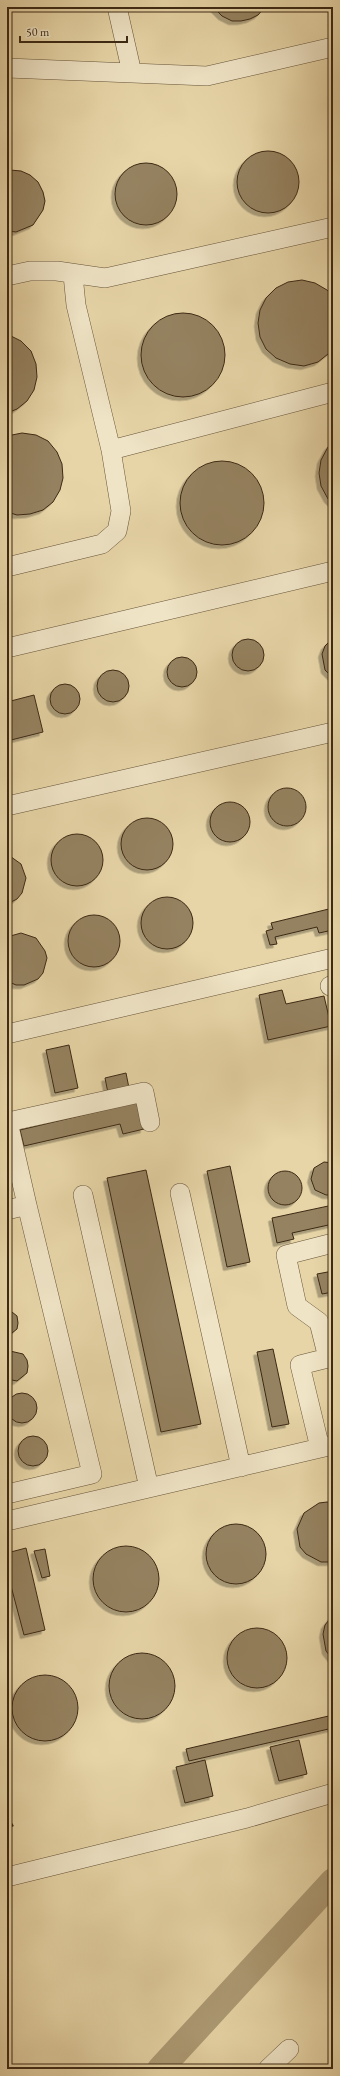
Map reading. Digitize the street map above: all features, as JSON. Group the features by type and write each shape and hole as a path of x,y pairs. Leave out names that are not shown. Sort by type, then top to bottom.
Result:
{"street":[{"path":"118,7 132,73"},
{"path":"7,68 207,76 333,47"},
{"path":"7,276 30,271 57,272 105,278 333,227"},
{"path":"7,567 102,544 117,531 121,511 111,450 76,304 73,275"},
{"path":"111,450 333,392"},
{"path":"7,648 333,571"},
{"path":"7,806 333,732"},
{"path":"7,1034 333,958"},
{"path":"7,1494 92,1474 8,1122 144,1092 150,1122"},
{"path":"180,1193 242,1467"},
{"path":"83,1195 149,1488"},
{"path":"7,1210 27,1205"},
{"path":"7,1521 327,1447 300,1365 328,1358 319,1322 297,1306 286,1255 333,1243"},
{"path":"7,1877 247,1818 333,1793"},
{"path":"268,2069 289,2049"}],"building":[{"path":"213,7 265,7 258,15 250,19 232,21 222,16"},
{"path":"268,151 280,154 290,160 296,170 299,182 296,194 290,204 280,210 268,213 256,210 246,204 240,194 237,182 240,170 246,160 256,154"},
{"path":"146,163 158,166 168,172 174,182 177,194 174,206 168,216 158,222 146,225 134,222 124,216 118,206 115,194 118,182 124,172 134,166"},
{"path":"7,171 21,171 30,175 38,182 43,192 45,201 43,210 33,225 16,232 7,231"},
{"path":"302,280 315,283 327,290 333,296 333,350 318,362 304,366 290,364 276,358 266,349 260,337 258,323 260,310 266,298 276,288 288,282"},
{"path":"183,313 199,316 213,325 222,339 225,355 222,371 213,385 199,394 183,397 167,394 153,385 144,371 141,355 144,339 153,325 167,316"},
{"path":"7,334 21,341 31,351 36,364 37,377 34,390 27,401 17,409 7,413"},
{"path":"22,433 36,435 48,441 57,452 62,464 63,478 60,490 53,502 43,510 30,514 17,515 7,512 7,436"},
{"path":"333,442 333,504 328,499 321,486 319,473 321,460 328,447"},
{"path":"222,461 238,464 252,473 261,487 264,503 261,519 252,533 238,542 222,545 206,542 192,533 183,519 180,503 183,487 192,473 206,464"},
{"path":"333,638 333,678 325,670 322,654 325,646"},
{"path":"245,639 251,639 261,646 264,655 263,661 257,668 251,671 245,671 235,664 232,658 232,652 239,642"},
{"path":"182,657 193,661 197,672 193,683 182,687 171,683 167,672 171,661"},
{"path":"110,670 116,670 126,677 129,686 128,692 122,699 116,702 110,702 100,695 97,689 97,683 104,673"},
{"path":"65,684 76,688 80,699 76,710 65,714 54,710 50,699 54,688"},
{"path":"34,695 43,732 7,741 7,702"},
{"path":"283,788 291,788 301,793 305,800 305,814 301,821 291,826 283,826 273,821 271,818 268,811 268,803 273,793 276,791"},
{"path":"230,802 238,804 244,808 248,814 250,822 248,830 244,836 238,840 230,842 222,840 216,836 212,830 210,822 212,814 216,808 222,804"},
{"path":"147,818 161,822 169,830 173,844 169,858 161,866 147,870 133,866 125,858 121,844 125,830 133,822"},
{"path":"77,834 91,838 99,846 103,860 99,874 91,882 77,886 63,882 55,874 51,860 55,846 63,838"},
{"path":"7,854 21,864 26,878 22,893 17,899 7,904"},
{"path":"167,897 181,901 189,909 193,923 189,937 181,945 167,949 153,945 145,937 141,923 145,909 153,901"},
{"path":"333,908 333,930 319,933 317,927 275,937 277,944 270,945 266,931 273,929 271,923"},
{"path":"94,915 108,919 116,927 120,941 116,955 108,963 94,967 80,963 72,955 68,941 72,927 80,919"},
{"path":"21,933 36,938 45,951 47,958 43,973 38,979 24,985 16,985 7,981 7,937"},
{"path":"282,990 286,1004 324,996 331,1026 268,1040 259,995"},
{"path":"69,1045 78,1088 55,1093 46,1050"},
{"path":"126,1073 129,1088 108,1093 105,1078"},
{"path":"138,1102 144,1129 123,1134 120,1124 24,1146 20,1130"},
{"path":"324,1162 333,1163 333,1194 331,1195 326,1195 315,1190 311,1179 314,1168"},
{"path":"230,1166 250,1262 227,1267 207,1171"},
{"path":"146,1170 201,1424 161,1432 107,1178"},
{"path":"285,1171 297,1176 302,1188 297,1200 285,1205 273,1200 268,1188 273,1176"},
{"path":"333,1205 333,1224 292,1233 294,1239 277,1243 272,1218"},
{"path":"333,1271 333,1292 322,1294 317,1274"},
{"path":"7,1308 17,1316 18,1323 17,1329 7,1337"},
{"path":"273,1349 289,1424 272,1427 257,1352"},
{"path":"10,1351 23,1354 27,1360 27,1373 17,1381 7,1379 7,1353"},
{"path":"22,1393 28,1394 36,1402 36,1414 28,1422 22,1423 16,1422 8,1414 7,1408 8,1402 16,1394"},
{"path":"33,1436 39,1437 47,1445 47,1457 39,1465 33,1466 27,1465 19,1457 18,1451 19,1445 27,1437"},
{"path":"319,1503 333,1503 333,1561 321,1562 306,1554 300,1547 297,1529 304,1513"},
{"path":"236,1524 253,1529 261,1537 266,1554 261,1571 253,1579 236,1584 219,1579 211,1571 206,1554 211,1537 219,1529"},
{"path":"120,1546 132,1546 144,1551 154,1561 159,1573 157,1592 144,1607 132,1612 120,1612 108,1607 98,1597 93,1585 93,1573 98,1561 108,1551"},
{"path":"26,1548 45,1630 24,1635 7,1571 7,1553"},
{"path":"45,1549 50,1576 42,1578 34,1551"},
{"path":"333,1615 333,1660 326,1651 323,1634 325,1625"},
{"path":"257,1628 274,1633 282,1641 287,1658 282,1675 274,1683 257,1688 240,1683 232,1675 227,1658 232,1641 240,1633"},
{"path":"136,1653 148,1653 160,1658 170,1668 175,1680 173,1699 160,1714 148,1719 136,1719 124,1714 114,1704 109,1692 109,1680 114,1668 124,1658"},
{"path":"39,1675 51,1675 63,1680 73,1690 78,1702 76,1721 63,1736 51,1741 39,1741 27,1736 17,1726 12,1714 12,1702 17,1690 27,1680"},
{"path":"333,1715 333,1728 189,1761 186,1749"},
{"path":"299,1740 307,1774 279,1781 270,1747"},
{"path":"205,1760 213,1796 185,1803 176,1767"}],"waterway":[{"path":"160,2069 333,1881"}],"railway":[{"path":"7,1828 18,1822"}]}
